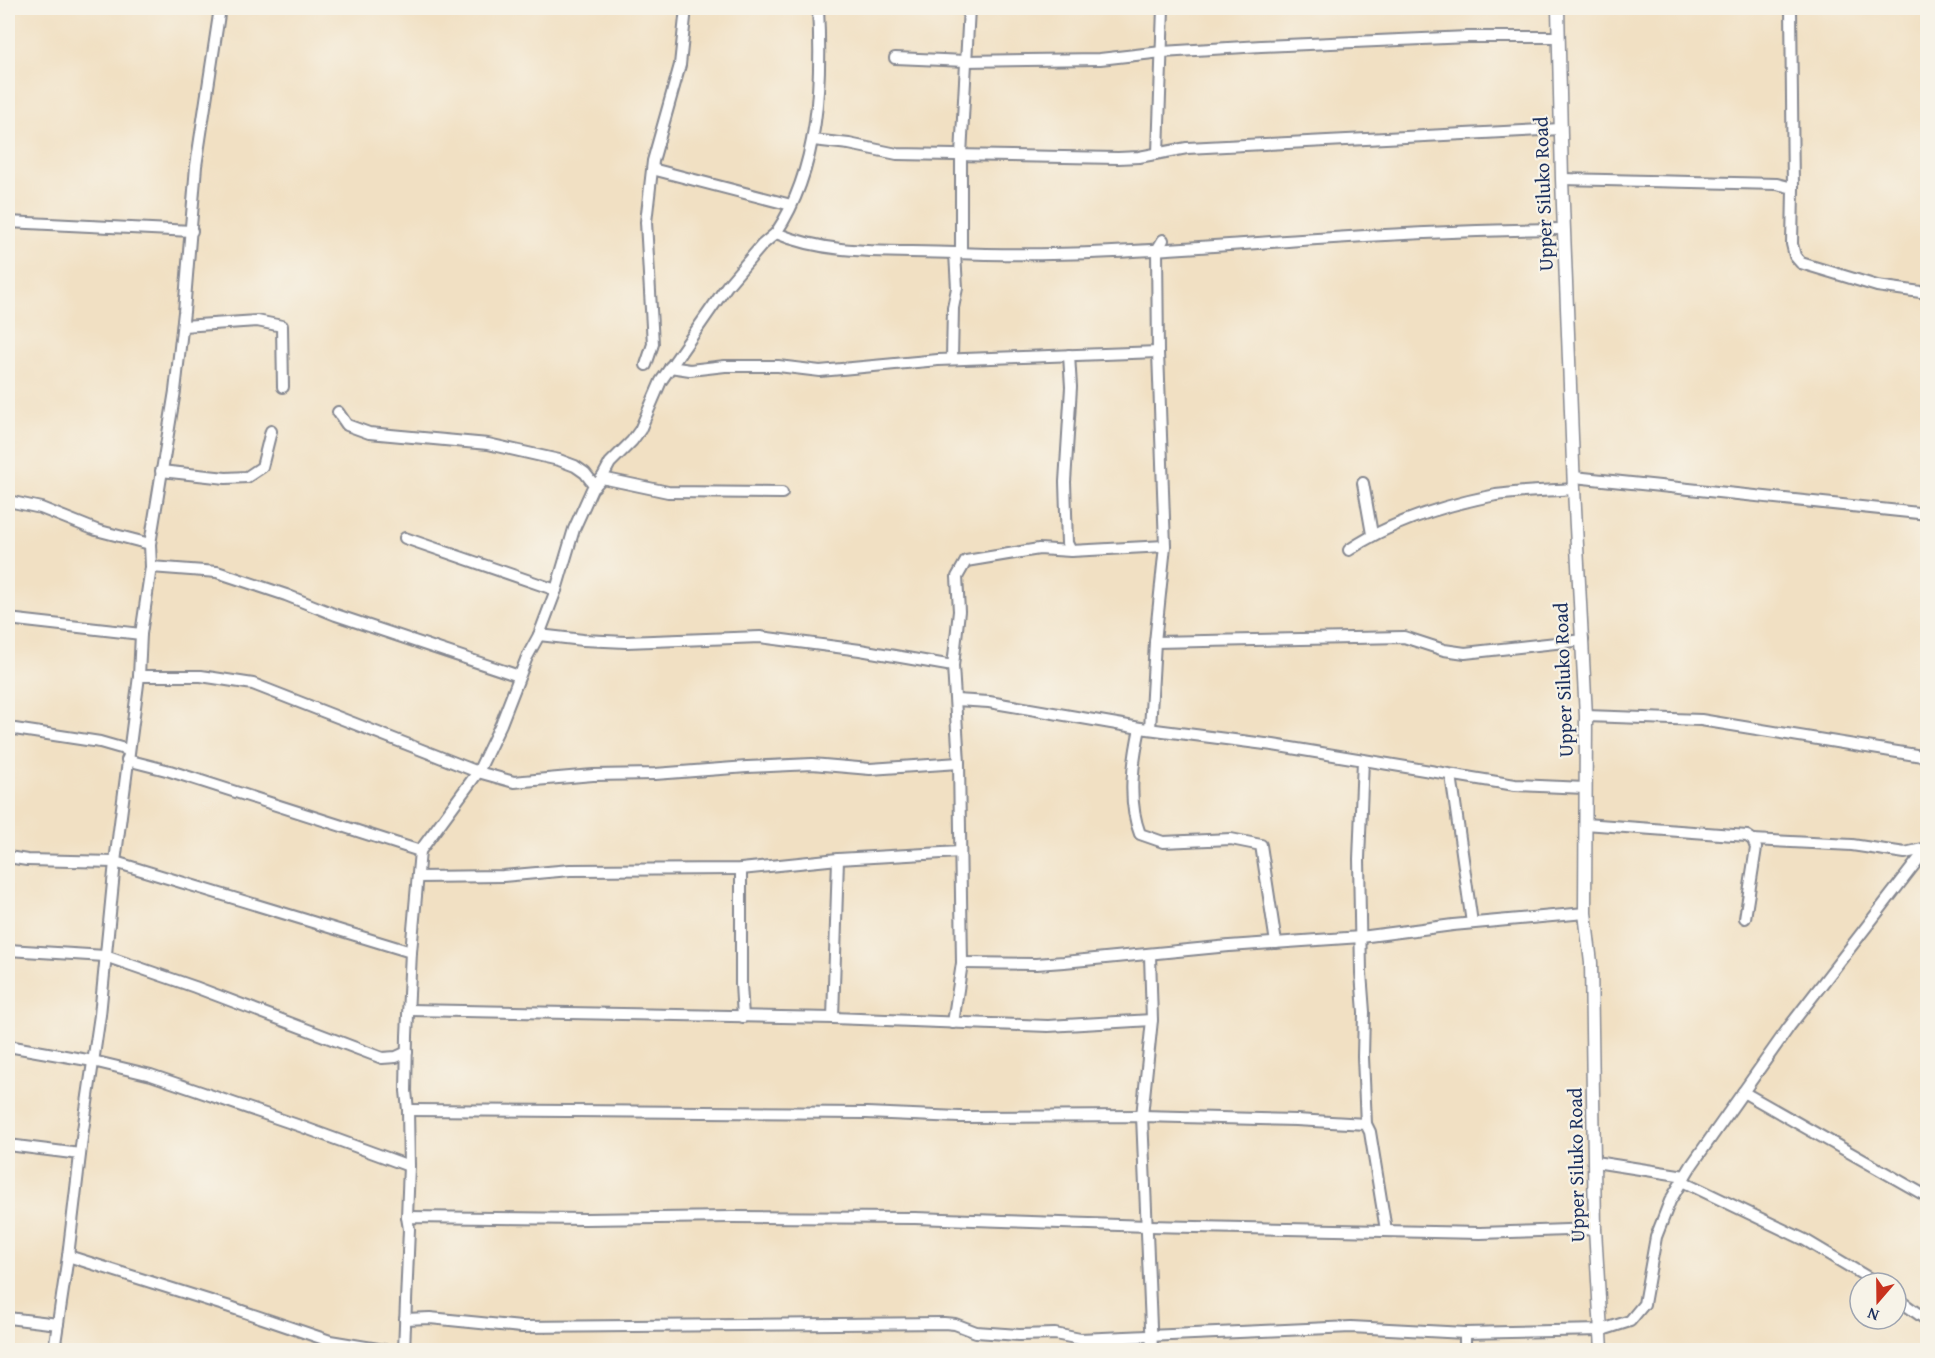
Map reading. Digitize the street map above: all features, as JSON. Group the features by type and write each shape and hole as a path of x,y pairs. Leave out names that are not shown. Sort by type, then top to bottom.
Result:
{"main road":[{"name":"Upper Siluko Road","path":"1558,8 1557,36 1574,483 1586,716 1585,913 1591,963 1595,1228 1602,1350"}],"street":[{"path":"54,1350 100,1015 115,862 139,676 141,634 151,567 150,544 175,391 192,231 196,166 220,8"},
{"path":"646,365 653,344 646,222 653,161 680,65 686,8"},
{"path":"404,1350 409,1229 407,1217 409,1166 407,1052 411,952 420,851 478,772 539,635 556,590 574,529 598,482 610,463 640,430 652,398 670,367 727,286 762,245 776,233 801,184 813,140 820,40 818,8"},
{"path":"952,359 969,8"},
{"path":"1158,153 1163,8"},
{"path":"1791,8 1792,243 1795,256 1801,263 1877,286 1928,292"},
{"path":"895,58 966,61 1100,59 1162,52 1373,41 1557,36"},
{"path":"813,140 849,144 897,154 1118,158 1138,157 1187,148 1561,129"},
{"path":"656,170 791,205"},
{"path":"1562,179 1777,184 1793,188"},
{"path":"8,222 192,231"},
{"path":"776,233 799,243 863,252 958,253 1157,250 1503,230 1564,229"},
{"path":"1163,240 1157,250 1165,546 1145,728 1134,761 1134,818 1140,834 1163,842 1231,838 1261,845 1276,943"},
{"path":"183,326 257,321 282,326 284,387"},
{"path":"670,367 690,370 725,366 778,366 820,371 952,359 1158,352"},
{"path":"1069,355 1071,387 1065,482 1067,543 1071,551"},
{"path":"338,412 347,426 369,433 488,444 559,460 575,466 598,482 668,492 782,493"},
{"path":"161,471 226,478 247,477 262,467 272,431"},
{"path":"1349,550 1372,530 1454,505 1497,495 1574,483 1928,514"},
{"path":"8,501 41,508 96,530 150,544"},
{"path":"405,538 556,590"},
{"path":"953,1023 962,963 959,763 953,666 959,611 957,577 967,563 966,561 1039,549 1071,551 1165,546"},
{"path":"151,567 217,572 286,595 358,623 519,676"},
{"path":"8,620 141,634"},
{"path":"539,635 626,642 760,637 860,650 953,666"},
{"path":"1155,642 1404,637 1444,650 1465,653 1582,640"},
{"path":"139,676 201,676 253,684 478,772 514,782 747,766 812,764 870,769 959,763"},
{"path":"956,700 989,702 1145,728 1273,745 1515,785 1585,788"},
{"path":"1586,716 1721,723 1928,757"},
{"path":"8,728 100,742 170,771 420,851"},
{"path":"1363,760 1359,859 1366,1124 1370,1132 1386,1230"},
{"path":"1451,775 1472,923"},
{"path":"1585,824 1747,836 1753,840 1852,845 1905,853 1927,847"},
{"path":"1744,918 1755,848 1753,840"},
{"path":"405,1319 430,1318 521,1327 944,1323 955,1324 976,1332 1019,1335 1055,1334 1080,1339 1351,1327 1465,1333 1602,1330 1630,1321 1644,1304 1656,1237 1670,1201 1683,1179 1789,1027 1899,887 1927,847"},
{"path":"418,877 503,876 570,870 741,869 838,859 960,852"},
{"path":"8,856 27,860 115,862 411,952"},
{"path":"833,1018 838,859"},
{"path":"741,869 743,1017"},
{"path":"962,963 1036,964 1150,955 1361,937 1472,923 1585,913"},
{"path":"8,950 105,956 195,987 382,1058 396,1057 407,1052"},
{"path":"1150,955 1152,1020 1142,1116 1152,1350"},
{"path":"409,1010 833,1018 1048,1026 1152,1020"},
{"path":"8,1047 93,1061 152,1075 409,1166"},
{"path":"1743,1092 1928,1197"},
{"path":"408,1110 866,1113 959,1117 1142,1116 1366,1124"},
{"path":"8,1145 80,1154"},
{"path":"1595,1162 1683,1179 1805,1240 1856,1271"},
{"path":"407,1217 903,1218 1480,1233 1595,1228"},
{"path":"68,1256 330,1341 384,1350"},
{"path":"1908,1307 1928,1321"},
{"path":"8,1318 58,1323"},
{"path":"1465,1333 1465,1350"}]}
